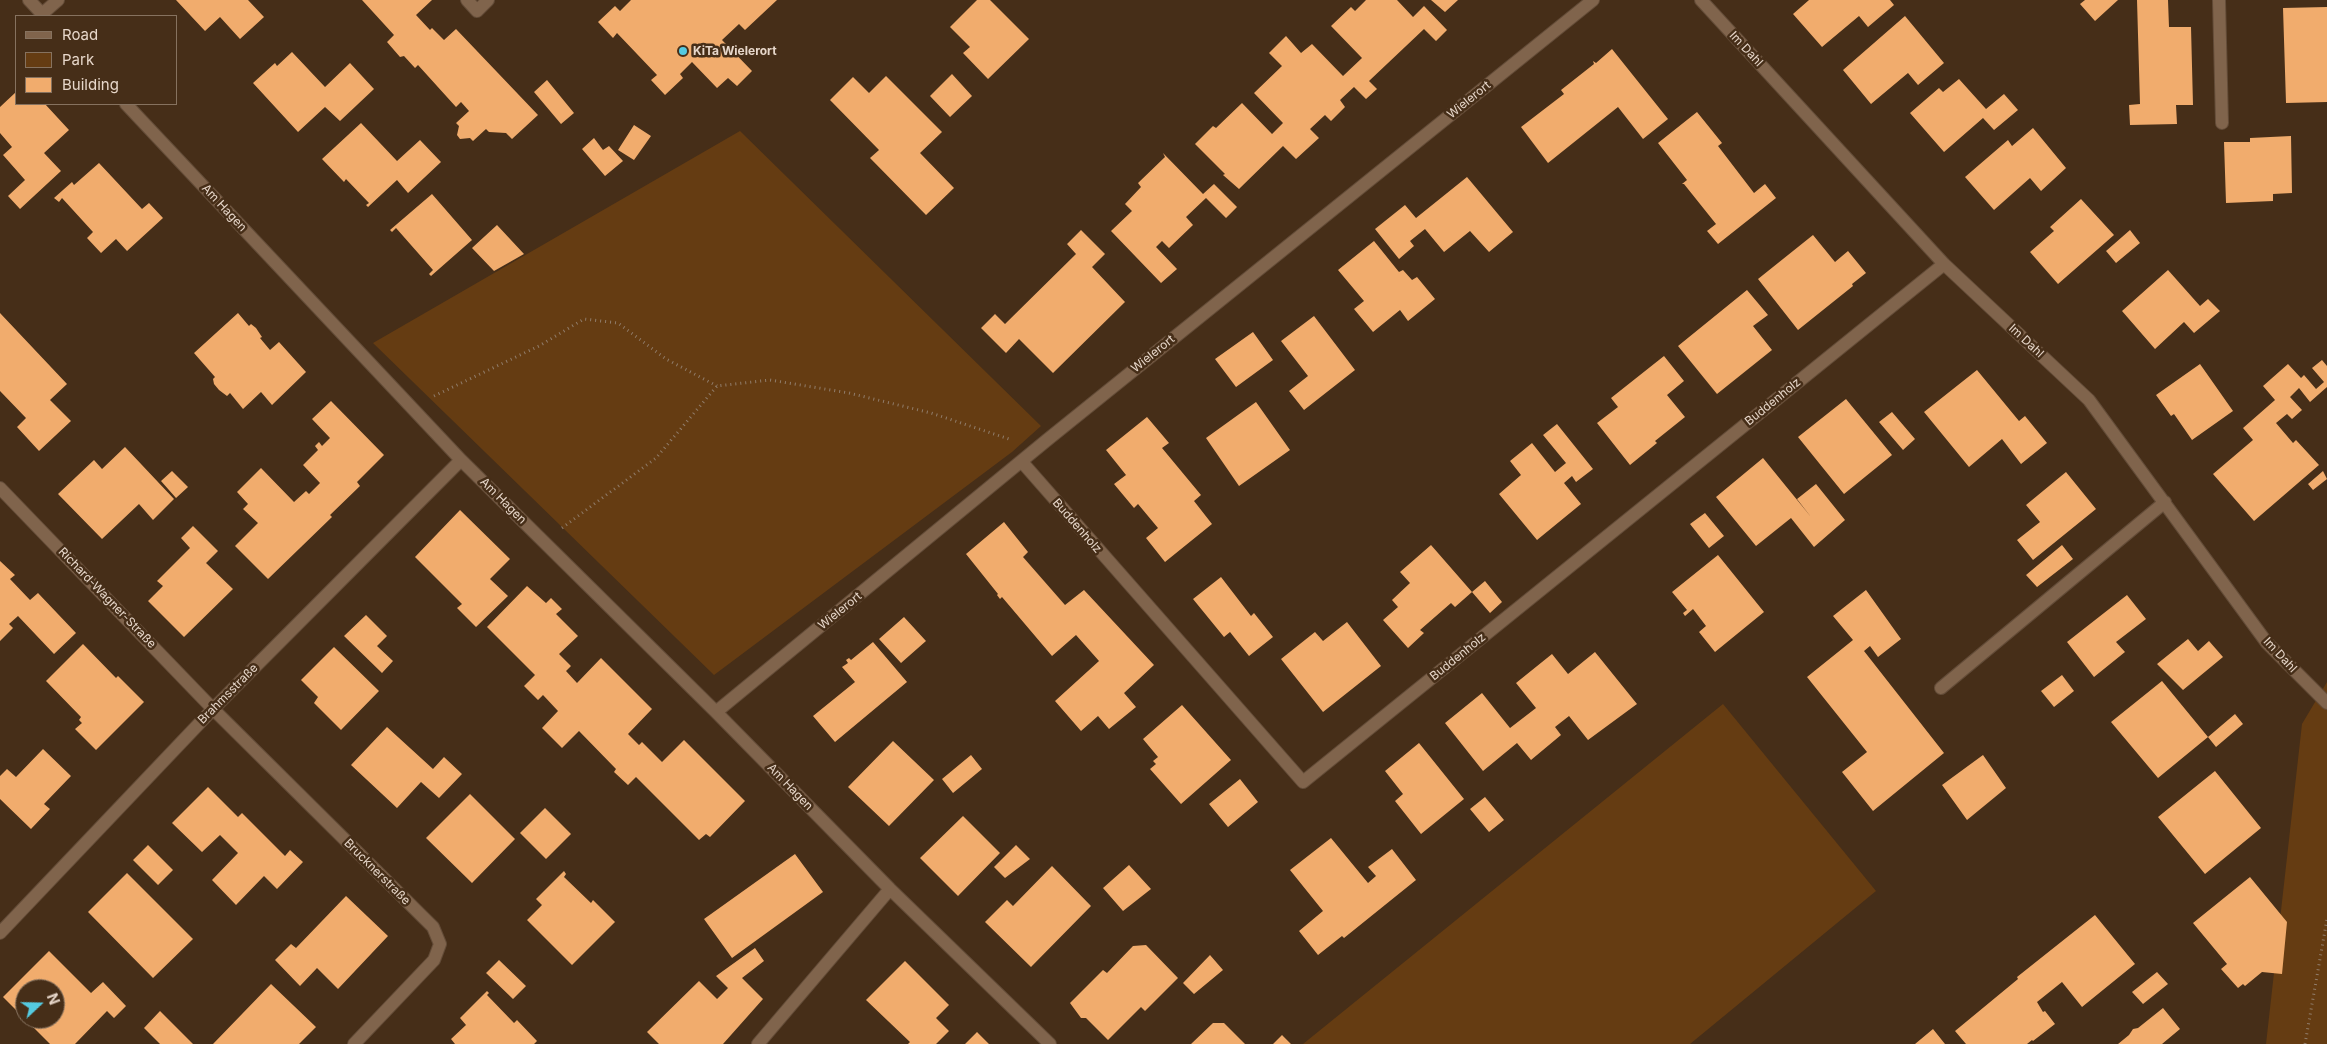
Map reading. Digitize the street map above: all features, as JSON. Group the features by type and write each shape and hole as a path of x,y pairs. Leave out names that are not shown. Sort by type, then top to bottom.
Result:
{"street":[{"path":"30,0 43,15 58,0"},
{"path":"467,0 477,11 488,0"},
{"name":"Wielerort","path":"716,712 1036,449 1593,0"},
{"name":"Im Dahl","path":"1701,0 1944,264 2089,400 2267,643 2327,703"},
{"path":"2219,0 2222,123"},
{"name":"Am Hagen","path":"127,105 461,460 716,712 890,889 1050,1044"},
{"name":"Buddenholz","path":"1022,462 1303,782 1944,264"},
{"name":"Brahmsstraße","path":"0,933 213,709 461,460"},
{"name":"Richard-Wagner-Straße","path":"0,488 213,709"},
{"path":"1941,688 2165,502"},
{"name":"Brucknerstraße","path":"213,709 433,927 440,944 434,960 354,1044"},
{"path":"758,1044 890,889"}],"path":[{"path":"411,407 539,346 584,319 618,323 666,359 717,386 770,380 850,393 931,413 1036,449"},
{"path":"544,542 599,498 656,458 717,386"},
{"path":"2305,1044 2327,919"}],"green space":[{"path":"740,131 1041,426 1012,452 714,675 373,343"},
{"path":"2327,682 2327,1044 2266,1044 2302,724"},
{"path":"1723,704 1876,891 1690,1044 1303,1044"}],"building":[{"path":"176,0 248,0 264,17 240,39 220,17 205,31"},
{"path":"362,0 432,0 416,15 430,30 432,28 444,40 456,29 538,115 512,139 506,133 489,132 486,129 473,141 470,138 460,139 457,135 459,126 456,123 469,111 461,102 456,107 418,65 415,68 404,56 400,57 387,42 394,35"},
{"name":"KiTa Wielerort","path":"631,0 777,0 745,30 739,24 722,40 752,71 737,86 728,78 717,88 692,62 680,74 683,78 665,95 651,80 657,75 617,33 613,38 598,22 615,6 620,11"},
{"path":"977,0 990,0 1029,39 988,79 963,53 970,47 950,27"},
{"path":"1366,0 1397,0 1413,17 1424,6 1447,30 1436,41 1424,29 1369,81 1377,89 1366,99 1354,87 1340,100 1345,107 1331,121 1325,115 1310,129 1319,138 1296,159 1283,146 1239,189 1223,175 1225,174 1195,144 1213,126 1216,128 1242,103 1272,134 1283,123 1254,93 1282,66 1269,53 1286,36 1301,53 1312,44 1343,76 1362,58 1331,26 1351,7 1355,11"},
{"path":"1431,0 1458,0 1445,12"},
{"path":"1809,0 1890,0 1894,5 1868,27 1859,16 1822,47 1793,14"},
{"path":"2085,0 2118,0 2095,21 2080,4"},
{"path":"2137,0 2168,0 2169,27 2191,27 2193,105 2176,105 2177,124 2130,125 2129,105 2140,104"},
{"path":"2327,7 2327,102 2286,103 2283,8"},
{"path":"1905,16 1944,63 1918,85 1908,73 1871,104 1843,70"},
{"path":"1612,49 1668,119 1643,139 1618,107 1548,163 1521,127 1564,94 1561,90 1594,64 1593,61 1596,63"},
{"path":"292,52 325,87 350,63 374,89 340,121 325,107 298,132 253,83 275,63 277,66"},
{"path":"952,74 972,96 950,117 930,96"},
{"path":"886,76 942,132 920,153 954,188 926,215 870,158 879,150 830,100 853,77 869,93"},
{"path":"1959,79 1986,109 2004,94 2018,110 1994,130 1983,118 1944,152 1910,113 1939,88 1943,92"},
{"path":"547,80 574,113 561,124 534,92"},
{"path":"15,93 15,105 46,105 69,130 44,153 61,171 20,209 8,196 25,180 3,155 12,147 0,133 0,107"},
{"path":"1697,112 1722,143 1718,146 1754,193 1765,184 1776,198 1718,244 1707,231 1716,224 1684,184 1682,184 1687,180 1658,143"},
{"path":"361,123 397,161 420,140 441,162 408,193 397,180 368,207 366,205 369,203 346,179 344,182 322,159"},
{"path":"634,125 651,136 634,160 618,150"},
{"path":"2033,128 2066,168 2041,191 2030,178 1994,210 1965,177 2008,140 2012,146"},
{"path":"2291,136 2292,193 2273,194 2273,201 2226,203 2224,142 2250,142 2250,138"},
{"path":"594,138 603,150 609,146 623,161 605,176 582,149"},
{"path":"1163,153 1203,194 1214,184 1237,207 1226,218 1206,198 1186,217 1193,225 1169,248 1162,241 1156,247 1177,269 1161,283 1111,231 1132,211 1125,204 1141,187 1138,183 1165,157"},
{"path":"99,163 142,209 149,203 163,218 127,251 116,239 101,253 87,238 93,232 62,198 59,202 54,198 72,182 74,185"},
{"path":"1467,177 1513,232 1489,252 1470,231 1444,252 1425,229 1410,241 1414,246 1399,259 1375,229 1405,205 1416,218"},
{"path":"432,194 472,240 431,276 429,274 433,270 396,228 392,232 390,230"},
{"path":"2081,199 2114,235 2058,284 2030,252 2054,231 2050,227"},
{"path":"497,225 524,254 494,271 472,248"},
{"path":"1081,230 1105,254 1092,267 1125,302 1053,373 1019,339 1006,353 981,328 995,314 1005,324 1076,254 1067,244"},
{"path":"2130,230 2140,243 2116,263 2106,251"},
{"path":"1813,235 1835,262 1848,251 1866,273 1852,284 1853,286 1798,330 1758,279"},
{"path":"1374,241 1399,272 1403,270 1412,280 1417,277 1435,299 1408,321 1400,310 1373,332 1354,309 1364,301 1338,270"},
{"path":"2168,270 2200,306 2208,299 2220,311 2194,333 2184,322 2155,349 2122,311"},
{"path":"1747,290 1768,315 1753,326 1772,350 1717,394 1678,346"},
{"path":"0,313 67,384 50,400 71,421 39,451 17,427 26,418 0,391"},
{"path":"238,313 249,326 251,324 256,328 262,337 260,338 270,350 279,342 306,372 272,405 261,392 243,409 230,393 227,396 219,390 214,384 213,379 215,377 194,353"},
{"path":"1314,316 1355,370 1304,410 1289,391 1308,376 1281,341"},
{"path":"1253,332 1273,360 1236,387 1215,359"},
{"path":"1664,356 1684,381 1667,395 1685,417 1655,441 1657,443 1630,465 1597,423 1618,407 1611,398"},
{"path":"2322,360 2327,366 2327,387 2310,402 2299,388 2290,397 2302,410 2292,419 2287,414 2276,423 2293,443 2296,440 2319,465 2254,521 2213,474 2253,440 2243,428 2275,400 2263,386 2288,364 2301,378 2304,375 2316,389 2324,382 2312,368"},
{"path":"2200,364 2233,411 2192,440 2174,414 2171,416 2156,395"},
{"path":"1977,370 2019,421 2025,416 2047,443 2021,464 2002,439 1969,467 1924,412"},
{"path":"1846,399 1892,455 1844,494 1798,437"},
{"path":"331,401 384,455 357,482 360,486 330,515 332,517 268,579 235,546 258,523 243,509 248,504 237,492 261,468 294,502 306,491 309,494 320,483 303,465 318,450 315,446 319,442 322,446 330,438 312,419"},
{"path":"1256,402 1290,450 1239,486 1206,438"},
{"path":"1892,412 1915,439 1903,450 1879,422"},
{"path":"1147,417 1169,443 1162,448 1201,495 1194,501 1212,524 1165,562 1146,538 1158,528 1138,504 1134,508 1114,484 1126,475 1106,450"},
{"path":"1557,424 1593,469 1576,482 1572,476 1564,483 1581,504 1537,540 1499,494 1521,475 1510,461 1532,443 1555,472 1566,463 1543,435"},
{"path":"125,447 174,499 153,520 139,504 102,539 58,494 94,460 102,469"},
{"path":"1763,458 1811,517 1797,499 1816,484 1845,520 1814,547 1791,518 1756,546 1716,497"},
{"path":"172,471 188,487 176,498 161,481"},
{"path":"2323,471 2327,479 2313,490 2308,484"},
{"path":"2066,472 2096,509 2033,560 2017,540 2040,522 2026,505"},
{"path":"460,510 510,559 490,579 508,596 476,627 457,608 462,604 415,557"},
{"path":"1705,513 1724,536 1709,548 1690,524"},
{"path":"1004,522 1028,552 1023,557 1065,605 1084,590 1154,665 1124,693 1136,707 1109,729 1098,716 1081,731 1055,701 1099,661 1076,635 1052,656 1002,597 1000,599 966,554"},
{"path":"193,526 218,551 206,563 233,589 184,637 148,601 163,586 157,581 190,548 181,538"},
{"path":"1431,545 1472,592 1455,607 1451,603 1420,630 1424,633 1408,648 1383,620 1398,607 1392,600 1410,583 1400,572"},
{"path":"2062,545 2073,559 2037,587 2026,575"},
{"path":"1718,555 1764,612 1715,652 1699,632 1706,626 1693,609 1685,616 1683,613 1687,610 1672,592"},
{"path":"0,561 15,575 10,579 30,600 38,593 76,633 54,654 18,616 9,624 13,628 0,641"},
{"path":"1221,577 1251,616 1254,613 1273,637 1249,656 1230,632 1224,637 1193,599"},
{"path":"1485,581 1502,602 1490,613 1472,592"},
{"path":"527,586 546,603 551,598 562,609 556,614 578,636 559,654 571,666 566,671 577,683 601,658 652,709 628,734 639,745 642,742 662,762 684,740 745,801 710,837 706,834 699,840 636,777 628,785 614,772 616,769 579,731 562,748 542,728 558,711 543,695 538,700 524,686 535,675 487,627"},
{"path":"1866,590 1901,639 1878,657 1870,646 1864,651 1944,753 1873,811 1842,772 1867,752 1807,677 1853,640 1833,616"},
{"path":"2127,595 2146,619 2116,642 2125,652 2094,677 2067,642"},
{"path":"366,615 387,636 377,646 393,661 382,673 344,636"},
{"path":"904,617 926,641 901,663 879,639"},
{"path":"1347,622 1381,666 1323,712 1281,659 1315,632 1323,641"},
{"path":"2188,639 2198,651 2209,641 2223,657 2183,690 2157,664"},
{"path":"873,642 907,682 835,742 813,716 855,682 842,667 848,663 846,660 849,658 851,660"},
{"path":"83,644 116,678 118,676 144,702 96,750 75,729 82,723 79,720 81,717 46,681"},
{"path":"334,647 379,691 341,730 314,703 318,697 301,680"},
{"path":"1595,652 1637,704 1588,740 1569,716 1555,727 1561,735 1531,760 1517,743 1483,771 1445,723 1482,693 1510,728 1536,708 1516,683 1552,654 1568,674"},
{"path":"2062,675 2074,691 2054,707 2041,691"},
{"path":"2162,681 2208,737 2158,778 2111,722"},
{"path":"1182,705 1231,760 1181,804 1150,769 1156,764 1153,761 1158,757 1143,739"},
{"path":"2235,714 2243,724 2216,747 2208,737"},
{"path":"387,727 433,769 444,757 462,774 439,798 421,782 397,808 351,765"},
{"path":"893,741 934,780 889,826 848,787"},
{"path":"1419,743 1464,799 1421,834 1395,801 1403,794 1385,771"},
{"path":"43,749 71,776 44,804 50,809 31,829 0,799 0,776 7,769 16,777"},
{"path":"971,755 982,769 953,793 942,779"},
{"path":"1983,755 2006,788 1967,820 1942,785"},
{"path":"2215,771 2261,828 2205,874 2158,817"},
{"path":"1240,779 1258,802 1228,827 1209,804"},
{"path":"208,787 238,817 242,813 285,856 290,850 303,862 277,889 264,876 236,905 212,880 238,853 220,835 202,852 172,823"},
{"path":"470,794 515,839 472,883 426,838"},
{"path":"1485,797 1504,820 1489,832 1470,809"},
{"path":"545,808 571,834 546,859 520,833"},
{"path":"963,816 1000,853 958,896 920,858"},
{"path":"1331,838 1368,883 1376,876 1368,867 1392,849 1416,880 1344,938 1342,936 1318,955 1299,931 1323,911 1290,870"},
{"path":"148,845 173,870 158,885 133,860"},
{"path":"1016,845 1030,859 1005,878 994,867"},
{"path":"795,854 823,892 732,958 704,919"},
{"path":"1129,865 1151,889 1123,911 1103,888"},
{"path":"1052,866 1091,906 1031,967 985,922 1007,900 1013,906"},
{"path":"564,871 566,874 564,877 591,903 593,900 615,922 572,965 527,920 542,905 536,899"},
{"path":"127,873 193,939 153,978 88,912"},
{"path":"2250,877 2287,922 2282,974 2262,972 2245,986 2243,984 2238,988 2221,969 2227,964 2193,923"},
{"path":"346,896 388,936 338,989 317,968 300,986 275,960 291,944 296,948"},
{"path":"2095,915 2135,964 2082,1007 2062,982 2037,1002 2043,1012 2045,1011 2055,1024 2027,1044 1966,1044 1955,1031 2018,979 2017,977"},
{"path":"1146,945 1178,978 1145,1011 1141,1007 1108,1040 1086,1018 1081,1018 1070,1003 1103,970 1107,973 1133,946"},
{"path":"755,948 764,961 742,978 763,999 723,1044 659,1044 647,1032 699,981 717,999 728,988 716,976"},
{"path":"49,951 91,993 103,982 126,1006 114,1018 107,1011 75,1044 50,1044 35,1029 65,1029 65,979 21,979"},
{"path":"1210,955 1223,970 1194,994 1183,983"},
{"path":"499,960 526,986 513,999 486,973"},
{"path":"905,961 949,1005 936,1018 949,1031 936,1044 908,1044 910,1042 866,1000"},
{"path":"2157,972 2168,984 2143,1004 2132,992"},
{"path":"271,984 316,1027 299,1044 213,1044"},
{"path":"15,985 15,1009 3,997"},
{"path":"487,991 489,993 487,995 514,1023 517,1020 537,1041 534,1044 455,1044 451,1039 466,1025 460,1018"},
{"path":"2163,1008 2180,1029 2162,1044 2118,1044 2133,1029 2138,1028"},
{"path":"160,1011 193,1044 160,1044 144,1028"},
{"path":"1213,1023 1224,1023 1245,1044 1191,1044"},
{"path":"1933,1029 1945,1044 1915,1044"},
{"path":"977,1032 989,1044 965,1044"},
{"path":"1282,1035 1291,1044 1273,1044"}],"place":[{"name":"KiTa Wielerort","path":"683,51"}]}
